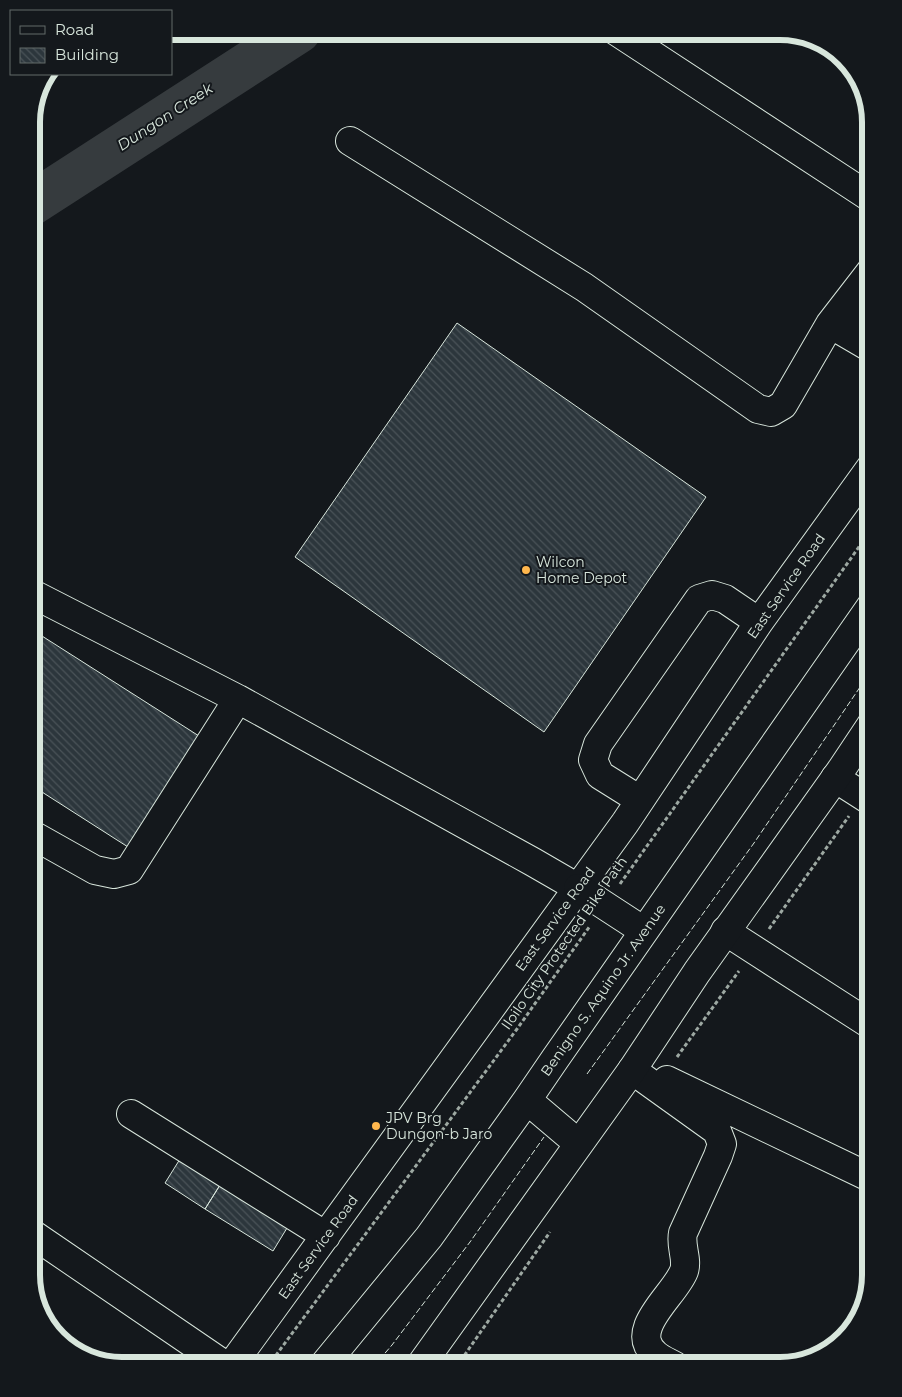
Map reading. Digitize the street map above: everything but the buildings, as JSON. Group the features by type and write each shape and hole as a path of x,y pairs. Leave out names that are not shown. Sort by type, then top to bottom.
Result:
{"main road":[{"path":"630,40 862,192"},
{"path":"350,141 584,287 758,409 771,412 783,405 838,314 862,282"},
{"path":"838,314 862,319"},
{"path":"838,314 862,339"},
{"name":"East Service Road","path":"238,1357 578,888 640,800 759,622 862,479"},
{"path":"640,800 600,775 593,760 598,744 699,598 712,595 725,599 759,622"},
{"path":"40,598 238,699 533,862 605,904 644,931"},
{"name":"Benigno S. Aquino Jr. Avenue","path":"330,1357 429,1237 527,1100 862,619"},
{"path":"40,839 95,870 114,874 129,870 238,699"},
{"path":"426,1357 635,1066 726,932 862,738"},
{"path":"838,774 862,785"},
{"path":"838,774 862,794"},
{"path":"726,932 862,1019"},
{"path":"635,1066 862,1174"},
{"path":"635,1066 718,1131 722,1144 683,1233 682,1244 685,1261 682,1275 646,1327 647,1342 655,1354 660,1357"},
{"path":"527,1100 579,1144"},
{"path":"131,1114 326,1236"},
{"path":"40,1239 213,1357"}],"path":[{"name":"Iloilo City Protected Bike Path","path":"275,1357 517,1029 862,543"}],"waterway":[{"name":"Dungon Creek","path":"40,198 285,40"}],"fence":[{"path":"587,1074 754,843 862,684"},
{"path":"382,1357 470,1242 544,1137"}],"place":[{"name":"Wilcon Home Depot","path":"526,570"},
{"name":"JPV Brg Dungon-b Jaro","path":"376,1126"}]}
